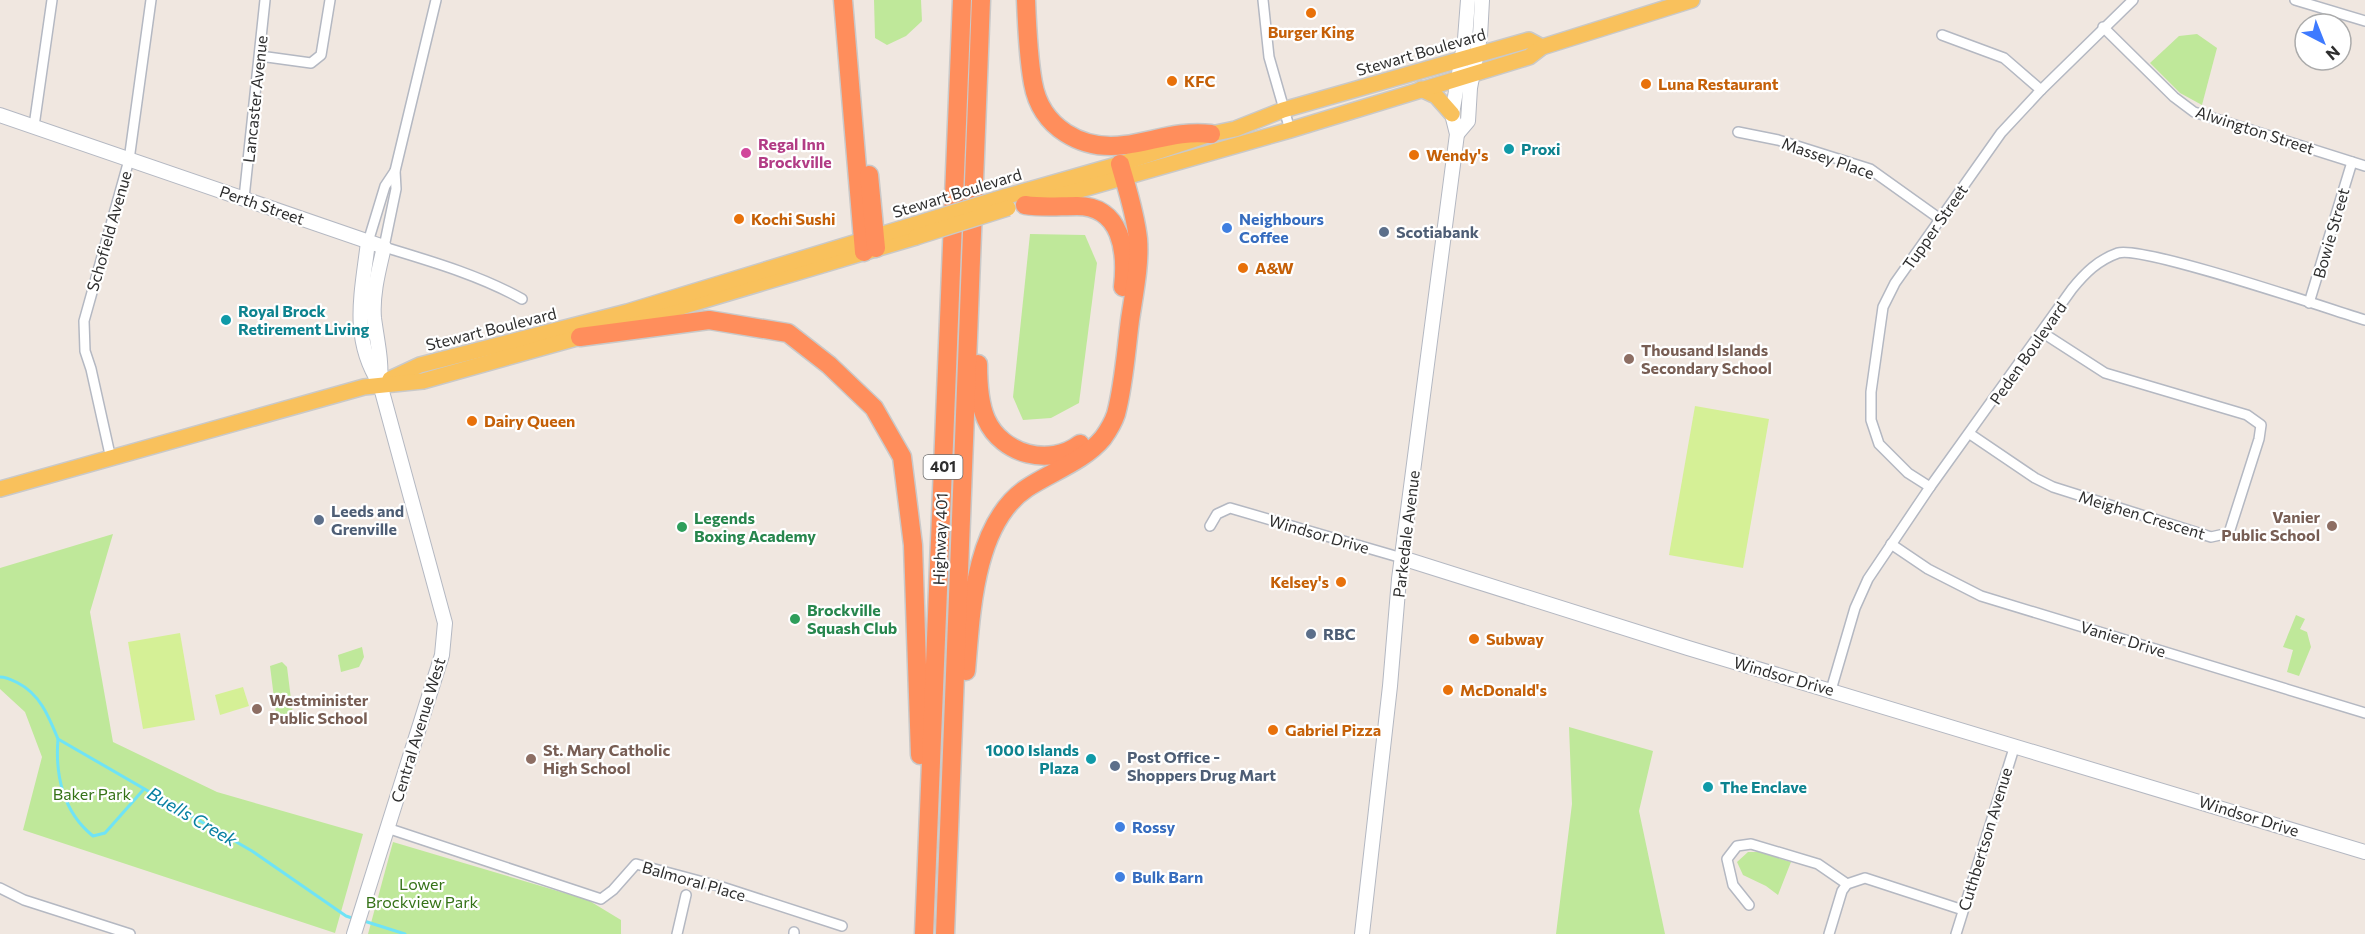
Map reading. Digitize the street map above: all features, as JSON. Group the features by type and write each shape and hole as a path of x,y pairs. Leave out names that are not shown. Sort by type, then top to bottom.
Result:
{"highway":[{"path":"843,0 869,244"},
{"path":"853,0 869,244"},
{"path":"949,0 951,67 958,88"},
{"name":"Highway 401","path":"924,934 962,0"},
{"name":"Highway 401","path":"945,934 981,0"},
{"path":"1026,0 1033,84 1044,110 1070,138 1109,147 1191,132 1211,134"},
{"path":"950,789 959,754 970,638 985,544 1008,505 1026,489 1090,450 1101,440 1115,417 1121,392 1139,254 1130,190 1122,170"},
{"path":"974,200 979,241 978,381 986,419 994,431 1017,451 1045,458 1070,452 1086,440 1101,424 1106,412 1110,396 1125,270 1124,249 1113,224 1106,215 1094,208 1078,206 1042,208 1012,203"},
{"path":"580,337 709,320 788,333 829,364 874,408 902,457 913,545 921,783 920,855 926,875"}],"main road":[{"name":"Stewart Boulevard","path":"0,489 380,384 420,365 627,312 1122,170 1290,130 1529,57 1542,47 1692,0"},
{"name":"Stewart Boulevard","path":"1012,203 1122,170 1211,134 1235,129 1283,110 1529,40 1542,47"},
{"path":"1421,89 1436,96 1452,114"},
{"name":"Stewart Boulevard","path":"380,384 423,381 580,337 869,244"}],"street":[{"path":"34,126 52,0"},
{"name":"Schofield Avenue","path":"111,459 85,351 84,321 129,160 151,0"},
{"name":"Lancaster Avenue","path":"244,198 265,0"},
{"path":"260,56 311,63 321,55 330,0"},
{"name":"Central Avenue West","path":"380,384 382,364 374,316 375,291 396,189 395,171 436,0"},
{"path":"1263,0 1269,57 1290,130"},
{"name":"Parkedale Avenue","path":"1362,934 1402,558 1458,134 1452,114 1468,0"},
{"name":"Parkedale Avenue","path":"1458,134 1467,121 1470,88 1478,55 1482,0"},
{"name":"Tupper Street","path":"1930,487 1908,473 1879,444 1871,420 1871,392 1883,307 1895,283 2001,133 2040,90 2133,0"},
{"path":"2295,0 2365,21"},
{"name":"Alwington Street","path":"2103,27 2174,97 2194,112 2365,166"},
{"path":"1942,36 2004,58 2040,90"},
{"name":"Perth Street","path":"0,115 470,275 522,299"},
{"name":"Massey Place","path":"1738,132 1778,140 1870,169 1940,219"},
{"name":"Bowie Street","path":"2309,303 2352,162"},
{"name":"Central Avenue West","path":"355,933 441,655 445,623 380,384 369,368 360,329 368,242 385,186 395,171"},
{"name":"Peden Boulevard","path":"1831,690 1855,608 1868,579 1930,487 2089,268 2120,252 2160,258 2365,320"},
{"name":"Meighen Crescent","path":"1970,434 2053,487 2211,537 2229,533 2259,439 2260,425 2247,415 2105,373 2043,333"},
{"name":"Windsor Drive","path":"1210,526 1217,514 1230,508 1402,558 1677,644 2365,852"},
{"name":"Vanier Drive","path":"1891,544 1928,568 1981,596 2365,713"},
{"name":"Cuthbertson Avenue","path":"1956,934 2015,745"},
{"name":"Balmoral Place","path":"387,828 601,899 613,890 636,864 722,887 842,926"},
{"path":"1749,905 1733,885 1727,859 1737,846 1751,844 1818,864 1847,884"},
{"path":"1829,934 1842,891 1847,884 1865,878 1963,910"},
{"path":"0,888 24,900 130,934"},
{"path":"677,934 686,895"}],"green space":[{"path":"874,0 921,0 922,21 906,36 887,45 875,38"},
{"path":"2197,34 2217,48 2202,105 2180,93 2150,63 2179,36"},
{"path":"1030,234 1085,235 1097,263 1079,403 1051,418 1023,420 1013,397"},
{"path":"1695,406 1769,419 1743,568 1669,555"},
{"name":"Baker Park","path":"113,534 90,612 113,742 217,792 363,834 335,933 23,830 42,757 25,712 0,689 0,568"},
{"path":"2296,615 2305,619 2300,629 2307,632 2311,647 2299,676 2287,672 2293,650 2283,647"},
{"path":"180,633 195,720 143,729 128,642"},
{"path":"362,647 364,657 359,667 341,672 338,655"},
{"path":"282,662 287,667 293,715 286,721 280,719 276,714 270,666"},
{"path":"243,687 249,706 220,715 215,695"},
{"path":"1569,727 1653,751 1639,811 1665,934 1556,934 1572,804"},
{"name":"Lower Brockview Park","path":"393,842 588,900 621,920 621,934 368,934"},
{"path":"1748,852 1759,852 1791,862 1778,895 1766,886 1743,875 1737,862"}],"waterway":[{"name":"Buells Creek","path":"0,677 16,682 32,693 47,715 58,739 252,851 346,916 355,919"},
{"path":"58,739 58,766 63,792 74,816 93,836 105,833 144,789"},
{"name":"Buells Creek","path":"364,921 405,934"}],"place":[{"name":"Burger King","path":"1311,13"},
{"name":"KFC","path":"1172,81"},
{"name":"Luna Restaurant","path":"1646,84"},
{"name":"Proxi","path":"1509,149"},
{"name":"Regal Inn Brockville","path":"746,153"},
{"name":"Wendy's","path":"1414,155"},
{"name":"Kochi Sushi","path":"739,219"},
{"name":"Neighbours Coffee","path":"1227,228"},
{"name":"Scotiabank","path":"1384,232"},
{"name":"A&W","path":"1243,268"},
{"name":"Royal Brock Retirement Living","path":"226,320"},
{"name":"Thousand Islands Secondary School","path":"1629,359"},
{"name":"Dairy Queen","path":"472,421"},
{"name":"Leeds and Grenville","path":"319,520"},
{"name":"Vanier Public School","path":"2332,526"},
{"name":"Legends Boxing Academy","path":"682,527"},
{"name":"Kelsey's","path":"1341,582"},
{"name":"Brockville Squash Club","path":"795,619"},
{"name":"RBC","path":"1311,634"},
{"name":"Subway","path":"1474,639"},
{"name":"McDonald's","path":"1448,690"},
{"name":"Westminister Public School","path":"257,709"},
{"name":"Gabriel Pizza","path":"1273,730"},
{"name":"St. Mary Catholic High School","path":"531,759"},
{"name":"1000 Islands Plaza","path":"1091,759"},
{"name":"Post Office - Shoppers Drug Mart","path":"1115,766"},
{"name":"The Enclave","path":"1708,787"},
{"name":"Rossy","path":"1120,827"},
{"name":"Bulk Barn","path":"1120,877"}]}
